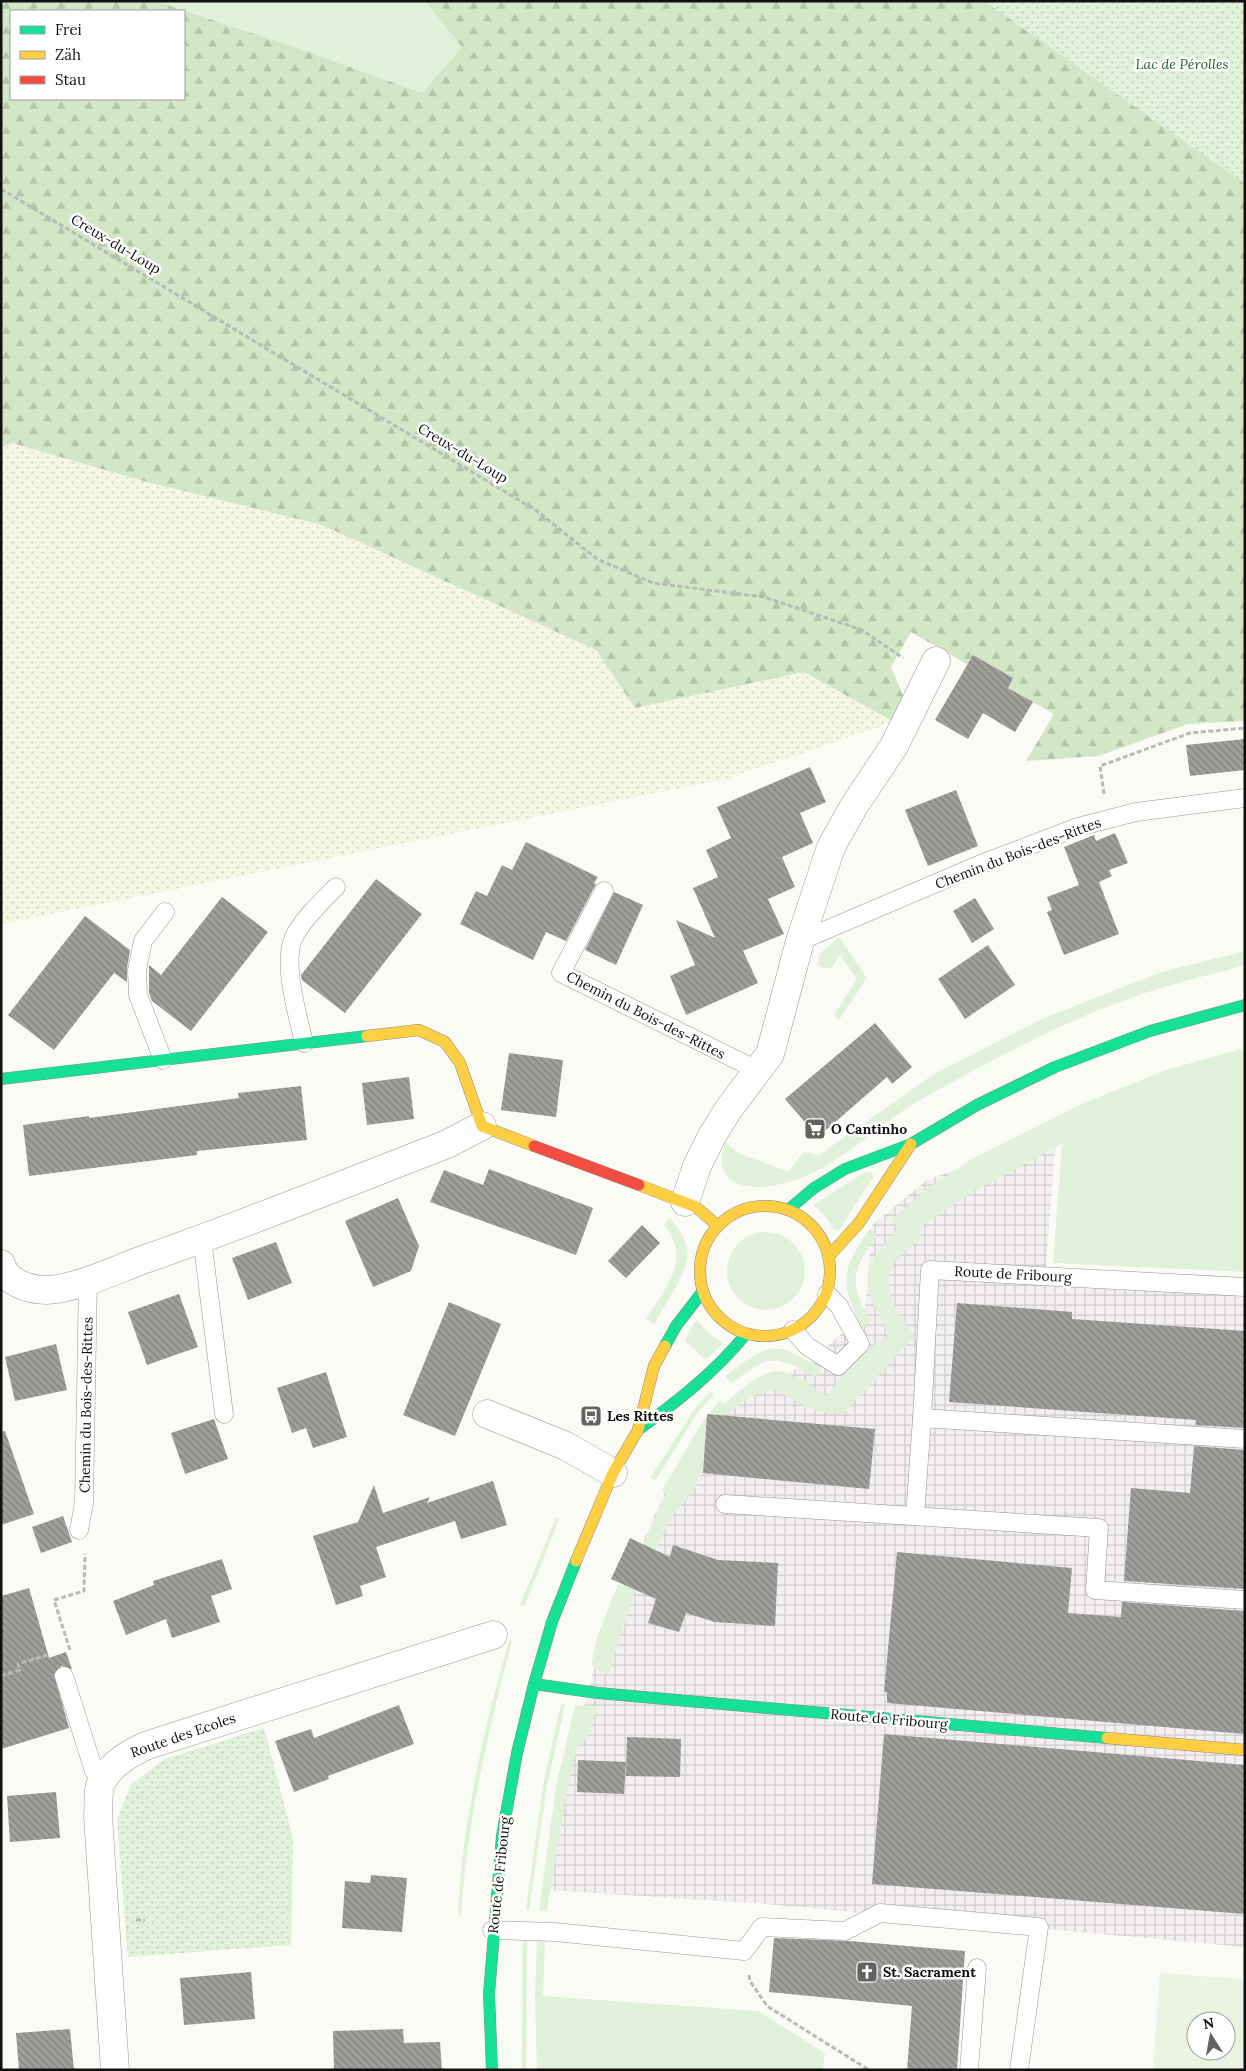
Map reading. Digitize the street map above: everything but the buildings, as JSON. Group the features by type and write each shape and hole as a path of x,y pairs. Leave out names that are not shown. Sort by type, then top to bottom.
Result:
{"main road":[{"path":"788,1210 814,1188 845,1169 911,1144 977,1105 1055,1067 1150,1031 1245,1005"},
{"path":"1,1079 418,1030 445,1042 460,1063 482,1126 685,1202 696,1207 718,1226"},
{"path":"829,1256 859,1223 911,1144"},
{"path":"769,1206 788,1210 805,1220 824,1242 829,1256 831,1274 827,1294 820,1306 806,1322 793,1330 772,1336 746,1334 719,1317 703,1291 700,1272 702,1255 708,1240 718,1226 731,1216 747,1209 769,1206"},
{"name":"Route de Fribourg","path":"492,2070 488,1994 492,1930 502,1836 517,1752 534,1684 552,1622 594,1515 613,1472 638,1430 654,1366 676,1326 703,1291"},
{"name":"Route de Fribourg","path":"638,1430 685,1396 728,1355 746,1334"},
{"name":"Route de Fribourg","path":"534,1684 598,1693 1245,1750"}],"street":[{"path":"685,1202 696,1166 712,1136 728,1110 770,1054 800,941 831,847 854,806 894,746 936,661"},
{"path":"1,1264 3,1270 13,1280 28,1289 65,1288 202,1239 445,1145 482,1126"},
{"path":"487,1414 566,1446 613,1472"},
{"name":"Route des Ecoles","path":"101,1782 124,1756 148,1745 493,1635"},
{"path":"101,1782 98,1816 116,2070"}],"lane":[{"name":"Chemin du Bois-des-Rittes","path":"800,941 981,864 1078,828 1136,812 1245,798"},
{"path":"304,1043 289,964 294,935 312,911 336,887"},
{"name":"Chemin du Bois-des-Rittes","path":"604,891 561,973 759,1071"},
{"path":"163,1060 138,995 137,970 143,941 165,912"},
{"path":"202,1239 224,1414"},
{"name":"Route de Fribourg","path":"915,1516 930,1270 1245,1287"},
{"name":"Chemin du Bois-des-Rittes","path":"79,1530 84,1503 88,1279"},
{"path":"793,1330 807,1346 838,1366 860,1344 839,1306 827,1294"},
{"path":"922,1418 1245,1439"},
{"path":"725,1504 1099,1528 1095,1590 1245,1600"},
{"path":"64,1676 94,1772 101,1782"},
{"path":"492,1930 555,1932 744,1951 762,1927 845,1931 880,1913 1040,1927 1019,2070"},
{"path":"969,2070 977,1968"}],"path":[{"name":"Creux-du-Loup","path":"1,189 536,511 597,559 652,583 764,597 862,630 904,659 924,686"},
{"path":"1107,819 1100,766 1190,734 1245,728"},
{"path":"72,1657 54,1600 84,1591 85,1548"},
{"path":"61,1650 69,1648"},
{"path":"1,1676 20,1670 18,1664 52,1653"},
{"path":"744,1951 750,1982 767,2006 869,2070"}],"shaded area":[{"path":"1056,1135 1046,1268 1245,1277 1245,1947 765,1904 548,1890 565,1787 601,1638 669,1483 719,1406 807,1364 865,1313 872,1225 927,1180"}],"green space":[{"path":"1,1 155,1 182,10 10,10 10,100 185,100 185,11 289,45 422,93 462,47 425,1 1245,1 1245,721 1188,724 1098,756 1026,761 1054,714 911,632 891,667 904,698 894,722 804,672 635,708 596,650 322,525 147,482 12,443 1,447"},
{"path":"155,1 425,1 462,47 422,93 289,45"},
{"name":"Lac de Pérolles","path":"984,1 1245,1 1245,184"},
{"path":"11,443 147,482 322,525 596,650 635,708 804,672 894,722 725,779 1,924 1,447"},
{"path":"839,937 867,978 839,1020 834,1015 857,979 840,955 832,968 822,968 817,964 820,954"},
{"path":"1245,951 1245,965 1165,987 1111,1005 1005,1054 927,1096 834,1161 814,1172 794,1180 759,1187 739,1184 725,1174 722,1166 722,1155 725,1143 741,1154 788,1172 804,1152 819,1155 934,1074 1044,1018 1162,972"},
{"path":"1245,1048 1245,1272 1053,1263 1062,1144 972,1192 919,1228 922,1238 893,1265 889,1284 894,1303 915,1336 844,1413 815,1410 800,1404 775,1389 747,1398 733,1410 711,1421 707,1470 698,1478 697,1486 671,1518 633,1597 608,1675 591,1666 597,1637 618,1584 624,1587 666,1494 662,1490 703,1421 720,1400 724,1404 756,1379 776,1371 781,1371 795,1377 828,1396 855,1362 871,1347 889,1335 873,1303 867,1279 869,1269 875,1257 898,1228 891,1220 927,1189 970,1160 1086,1102 1166,1070"},
{"path":"865,1172 870,1172 874,1176 839,1230 834,1230 826,1217 813,1205"},
{"path":"670,1217 680,1231 687,1247 686,1266 671,1297 654,1324 646,1319 668,1285 676,1262 676,1250 672,1238 664,1225"},
{"path":"870,1229 877,1235 862,1259 856,1277 859,1296 871,1322 862,1328 850,1299 846,1277 853,1255"},
{"path":"766,1232 781,1235 793,1244 802,1256 805,1271 802,1286 793,1298 781,1307 766,1310 751,1307 739,1298 730,1286 727,1271 730,1256 739,1244 751,1235"},
{"path":"698,1321 708,1333 723,1343 706,1360 685,1341 694,1322"},
{"path":"772,1348 786,1350 822,1368 816,1377 790,1364 772,1360 764,1362 732,1383 725,1376 753,1356"},
{"path":"710,1392 714,1394 698,1412 656,1480 650,1478 694,1410"},
{"path":"556,1518 559,1519 524,1607 520,1605"},
{"path":"509,1640 512,1641 473,1811 461,1915 458,1915 460,1880 469,1811 491,1707"},
{"path":"561,1704 565,1705 547,1786 529,1910 526,1910 543,1785"},
{"path":"575,1705 597,1708 589,1735 577,1748 567,1790 547,1911 539,1910 556,1787"},
{"path":"264,1728 293,1838 291,1945 128,1957 117,1821 130,1785 165,1759"},
{"path":"537,1936 545,1937 543,1996 758,2011 825,2053 823,2070 537,2070 535,1996"},
{"path":"523,1939 527,1939 526,2070 522,2070"},
{"path":"1160,1973 1245,1979 1245,2070 1153,2070"}],"traffic: fast":[{"path":"788,1210 814,1188 845,1169 911,1144 977,1105 1055,1067 1150,1031 1245,1005"},
{"path":"1,1079 367,1036"},
{"path":"665,1346 676,1326 703,1291"},
{"path":"638,1430 695,1385 722,1361 746,1334"},
{"path":"492,2070 489,1994 502,1836 517,1753 534,1684 552,1622 576,1561"},
{"path":"534,1684 598,1693 1107,1738"}],"traffic: slow":[{"path":"367,1036 419,1030 445,1042 460,1063 482,1126 534,1146"},
{"path":"829,1256 859,1223 911,1144"},
{"path":"639,1185 696,1207 718,1226"},
{"path":"765,1206 778,1207 790,1211 811,1225 825,1246 829,1258 830,1271 829,1284 825,1296 811,1317 790,1331 778,1335 765,1336 752,1335 740,1331 719,1317 705,1296 701,1284 700,1271 701,1258 705,1246 719,1225 740,1211 752,1207 765,1206"},
{"path":"576,1561 613,1473 638,1430 654,1366 665,1346"},
{"path":"1107,1738 1245,1750"}],"traffic: jam":[{"path":"534,1146 639,1185"}],"place":[{"name":"O Cantinho","path":"815,1129"},
{"name":"Les Rittes","path":"591,1416"},
{"name":"St. Sacrament","path":"867,1972"}]}
